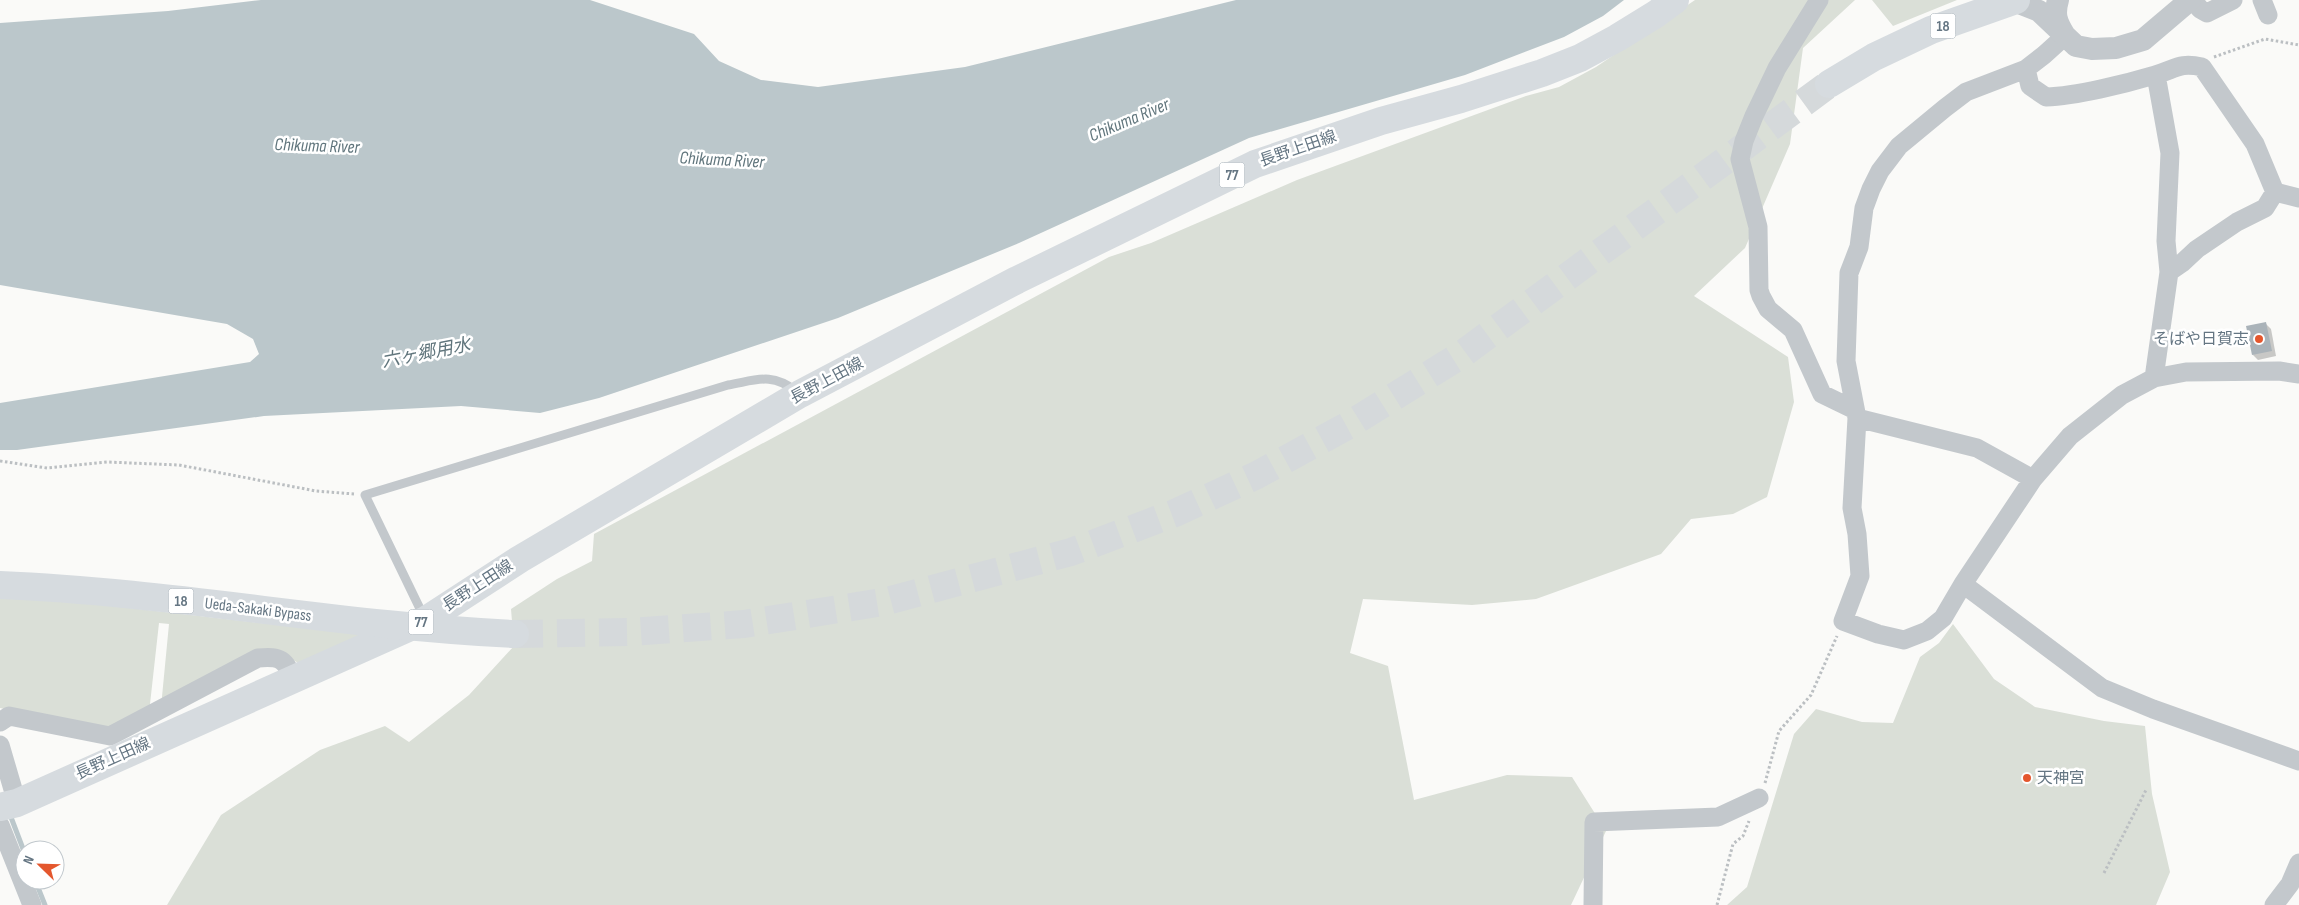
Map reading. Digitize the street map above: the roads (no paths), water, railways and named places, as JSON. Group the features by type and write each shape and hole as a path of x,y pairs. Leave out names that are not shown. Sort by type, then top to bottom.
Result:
{"main road":[{"name":"長野上田線","path":"7,810 86,770 294,680 426,620 520,560 800,394 1017,280 1255,164 1381,121 1462,100 1542,73 1580,58 1617,38 1675,0"},
{"name":"18","path":"1829,84 1874,57 1931,30 2015,0"},
{"name":"Ueda-Sakaki Bypass","path":"0,585 65,588 363,623 516,634"}],"street":[{"path":"1819,0 1777,68 1747,132 1740,159 1758,227 1758,290 1764,304 1793,330 1822,394 1856,414 1977,448 2033,479"},
{"path":"2015,0 2039,11 2076,46 2092,49 2116,48 2142,40 2192,0 2200,9 2207,13 2233,0"},
{"path":"2058,0 2055,13 2056,22 2065,36"},
{"path":"2065,36 2044,56 2026,69 1966,92 1899,146 1880,171 1864,208 1859,247 1849,273 1846,361 1856,414 1852,508 1857,534 1860,576 1843,621 1878,634 1904,640 1927,631 1943,618 1963,584 2033,479 2070,436 2122,395 2154,378 2186,372 2280,371 2296,372 2299,374"},
{"path":"2026,69 2030,86 2046,97 2123,84 2187,64 2202,67 2255,144 2275,192"},
{"path":"2154,378 2168,272 2166,241 2170,153 2156,75"},
{"path":"2275,192 2299,198"},
{"path":"2168,272 2182,263 2197,249 2237,222 2265,208 2275,192"},
{"path":"1963,584 2102,688 2153,709 2299,761"},
{"path":"0,722 9,716 110,736 258,658 273,657 283,660 294,680"},
{"path":"0,745 7,810 32,905"},
{"path":"1594,905 1594,822 1718,817 1759,798"},
{"path":"2274,905 2290,884 2299,863"}],"lane":[{"path":"426,620 365,495 728,385 763,379 783,382 800,394"}],"water":[{"path":"261,0 590,0 694,34 719,61 761,80 818,87 965,67 1236,0 1624,0 1603,16 1564,37 1465,75 1249,138 1019,243 838,318 599,398 540,413 461,406 264,416 17,450 0,450 0,403 250,362 259,354 253,339 227,324 0,285 0,23 168,11"}],"waterway":[{"path":"9,812 20,840"},
{"path":"39,890 45,905"}],"tunnel":[{"path":"515,634 631,632 744,624 883,602 1071,552 1175,513 1257,475 1347,426 1461,355 1829,84"}],"place":[{"name":"そばや日賀志","path":"2259,339"},
{"name":"天神宮","path":"2027,778"}],"water label":[{"name":"Chikuma River","path":"1129,120"},
{"name":"Chikuma River","path":"317,146"},
{"name":"Chikuma River","path":"722,160"},
{"name":"六ヶ郷用水","path":"426,353"}]}
